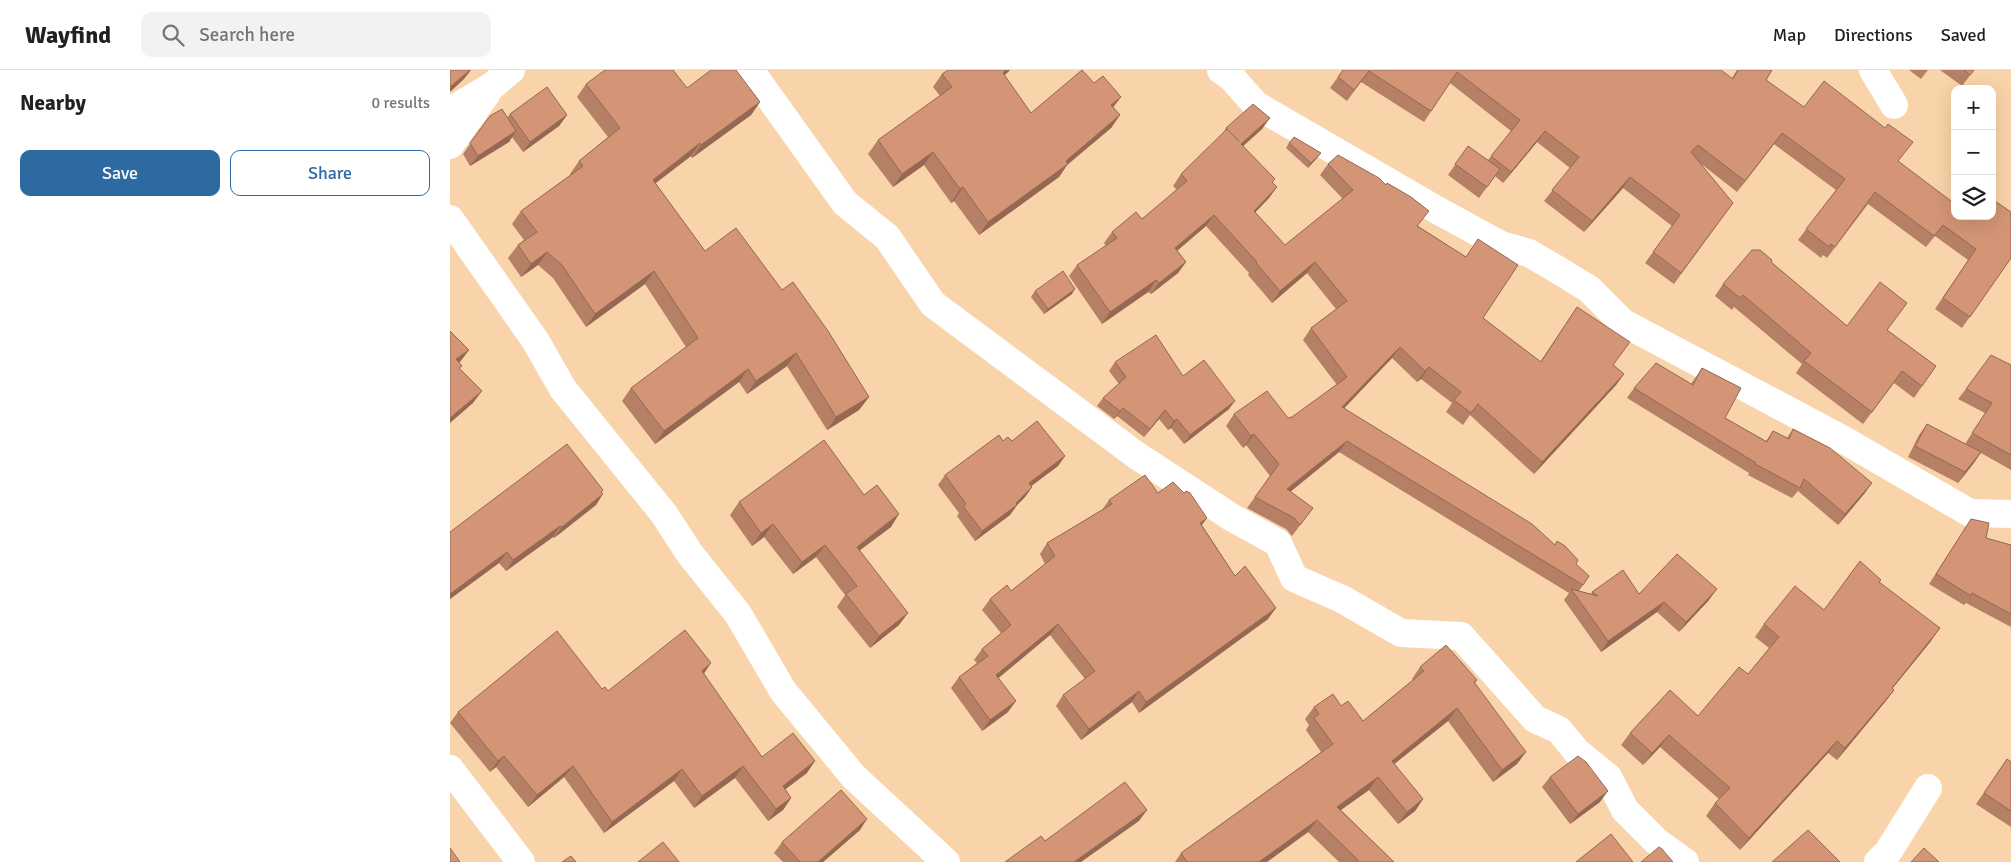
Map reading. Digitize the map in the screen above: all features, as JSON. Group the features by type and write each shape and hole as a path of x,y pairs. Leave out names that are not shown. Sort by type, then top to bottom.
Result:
{"street":[{"path":"750,70 845,203 887,238 933,304 1136,455 1231,517 1278,543 1294,578 1342,599 1401,633 1461,636 1535,719 1559,730 1577,752 1608,777 1625,810 1656,841 1685,862"},
{"path":"1221,70 1232,78 1256,105 1501,245 1530,253 1589,289 1622,322 1844,440 1970,513 2011,514"},
{"path":"1873,70 1894,106"},
{"path":"450,111 501,78"},
{"path":"450,145 501,78"},
{"path":"450,219 535,340 563,389 664,514 690,554 738,614 783,691 854,776 946,862"},
{"path":"450,770 521,862"},
{"path":"1878,862 1888,852 1928,788"}],"building":[{"path":"450,70 470,70 450,87"},
{"path":"605,70 673,70 687,88 711,70 736,70 760,102 701,145 700,143 653,180 705,251 736,228 782,290 793,282 828,331 869,397 836,417 796,353 756,381 748,369 664,431 631,388 698,338 654,271 595,314 562,265 547,252 531,264 518,245 537,232 521,211 583,166 579,161 620,128 586,84"},
{"path":"948,70 1006,70 1003,73 1031,113 1082,70 1094,83 1103,76 1121,97 1111,105 1120,115 1066,161 1068,164 988,222 963,187 960,189 933,152 902,174 878,140 952,87 942,74"},
{"path":"1343,70 1721,70 1733,79 1738,70 1772,70 1766,80 1804,107 1824,81 1885,128 1888,124 1913,142 1898,161 1951,201 1951,220 1996,220 1996,202 2011,212 2011,258 1970,317 1943,298 1976,249 1943,225 1934,236 1875,192 1835,247 1831,244 1829,247 1806,229 1845,179 1782,133 1745,181 1698,145 1691,152 1733,203 1681,273 1653,252 1680,215 1630,177 1592,221 1552,190 1579,157 1545,131 1511,172 1491,156 1520,120 1457,72 1431,111 1369,71 1354,90 1338,77"},
{"path":"1964,70 1974,70 1970,75"},
{"path":"547,87 567,115 530,142 510,114"},
{"path":"1253,104 1270,118 1241,144 1275,179 1272,182 1277,187 1254,211 1285,245 1353,190 1328,164 1338,155 1379,178 1386,185 1387,183 1411,197 1429,211 1417,226 1466,257 1478,239 1518,265 1483,318 1541,362 1577,307 1630,342 1613,365 1624,374 1542,462 1478,404 1471,413 1454,400 1461,392 1429,367 1425,371 1400,347 1342,407 1532,524 1555,545 1557,541 1565,546 1578,560 1576,564 1589,576 1583,585 1347,441 1287,489 1313,508 1300,525 1294,518 1255,497 1279,464 1254,434 1251,436 1234,414 1267,391 1288,418 1292,417 1347,377 1311,328 1347,301 1315,262 1280,291 1257,262 1214,215 1175,248 1186,262 1159,283 1156,280 1110,312 1077,265 1117,238 1112,232 1136,212 1142,219 1187,181 1181,174"},
{"path":"502,109 516,131 478,156 470,143 490,116"},
{"path":"1294,137 1321,153 1311,163 1289,143"},
{"path":"1468,146 1500,169 1487,187 1455,164"},
{"path":"1752,250 1760,250 1772,260 1771,262 1847,326 1880,282 1907,303 1887,330 1936,366 1922,386 1902,371 1872,412 1804,361 1811,353 1743,295 1740,298 1723,284"},
{"path":"1063,271 1075,289 1048,309 1035,291"},
{"path":"450,331 469,350 456,359 462,366 459,368 482,391 450,418"},
{"path":"1156,335 1183,376 1204,360 1235,401 1190,435 1177,419 1174,421 1165,410 1150,429 1123,408 1120,411 1103,398 1126,377 1115,362"},
{"path":"1991,355 2011,365 2011,455 1972,433 1992,403 1966,389"},
{"path":"1656,363 1693,385 1702,368 1741,388 1725,418 1767,442 1773,431 1789,439 1793,429 1830,448 1872,483 1845,514 1804,479 1800,488 1755,464 1634,388"},
{"path":"1037,421 1065,456 1029,483 1032,487 1016,503 1017,505 982,531 963,506 966,504 945,475 999,435 1003,441 1008,437 1012,441"},
{"path":"1927,424 1981,452 1965,472 1915,446"},
{"path":"824,440 864,495 877,485 899,514 857,547 908,613 879,636 846,594 857,586 825,545 802,562 773,524 761,533 739,502"},
{"path":"567,444 603,490 601,492 603,494 562,527 560,526 513,560 507,552 450,594 450,532"},
{"path":"1145,475 1158,493 1173,482 1184,493 1186,491 1190,493 1207,518 1200,523 1235,576 1245,566 1276,608 1146,702 1139,691 1089,729 1063,695 1095,671 1058,624 996,675 1016,701 990,720 959,677 988,656 982,649 1011,625 990,599 1007,585 1011,591 1055,556 1047,543 1112,504 1109,500"},
{"path":"1971,519 1989,523 1986,538 2011,545 2011,614 1972,593 1971,596 1936,574"},
{"path":"1677,554 1717,589 1686,622 1664,602 1608,641 1571,589 1598,596 1592,592 1623,570 1639,594"},
{"path":"1860,561 1881,580 1879,582 1940,628 1892,688 1894,690 1845,748 1837,741 1749,838 1715,803 1730,788 1669,735 1652,753 1630,733 1670,690 1698,716 1739,667 1748,674 1779,637 1764,624 1795,586 1824,610"},
{"path":"685,630 711,663 702,671 762,757 793,733 815,761 783,786 791,798 776,809 743,766 702,796 682,769 612,822 573,766 537,795 504,756 498,761 458,712 557,631 602,689 605,687 608,691"},
{"path":"1446,645 1477,680 1474,682 1526,752 1502,770 1457,708 1392,761 1423,799 1407,812 1378,777 1337,807 1394,862 1357,862 1358,860 1317,820 1259,862 1187,862 1181,853 1333,744 1314,718 1319,714 1314,707 1333,694 1341,706 1348,701 1363,721 1424,671 1420,667"},
{"path":"1578,756 1586,762 1608,791 1578,814 1550,777"},
{"path":"2007,759 2011,762 2011,811 1984,793"},
{"path":"1125,782 1147,810 1074,862 1005,862 1041,836 1045,841"},
{"path":"841,790 867,819 818,862 800,862 782,842"},
{"path":"1808,830 1840,862 1772,862"},
{"path":"1611,834 1633,862 1576,862"},
{"path":"663,842 679,862 638,862"},
{"path":"1659,847 1673,862 1641,862"},
{"path":"450,848 460,862 450,862"},
{"path":"1924,848 1939,862 1911,862"},
{"path":"571,856 576,862 562,862"}]}
